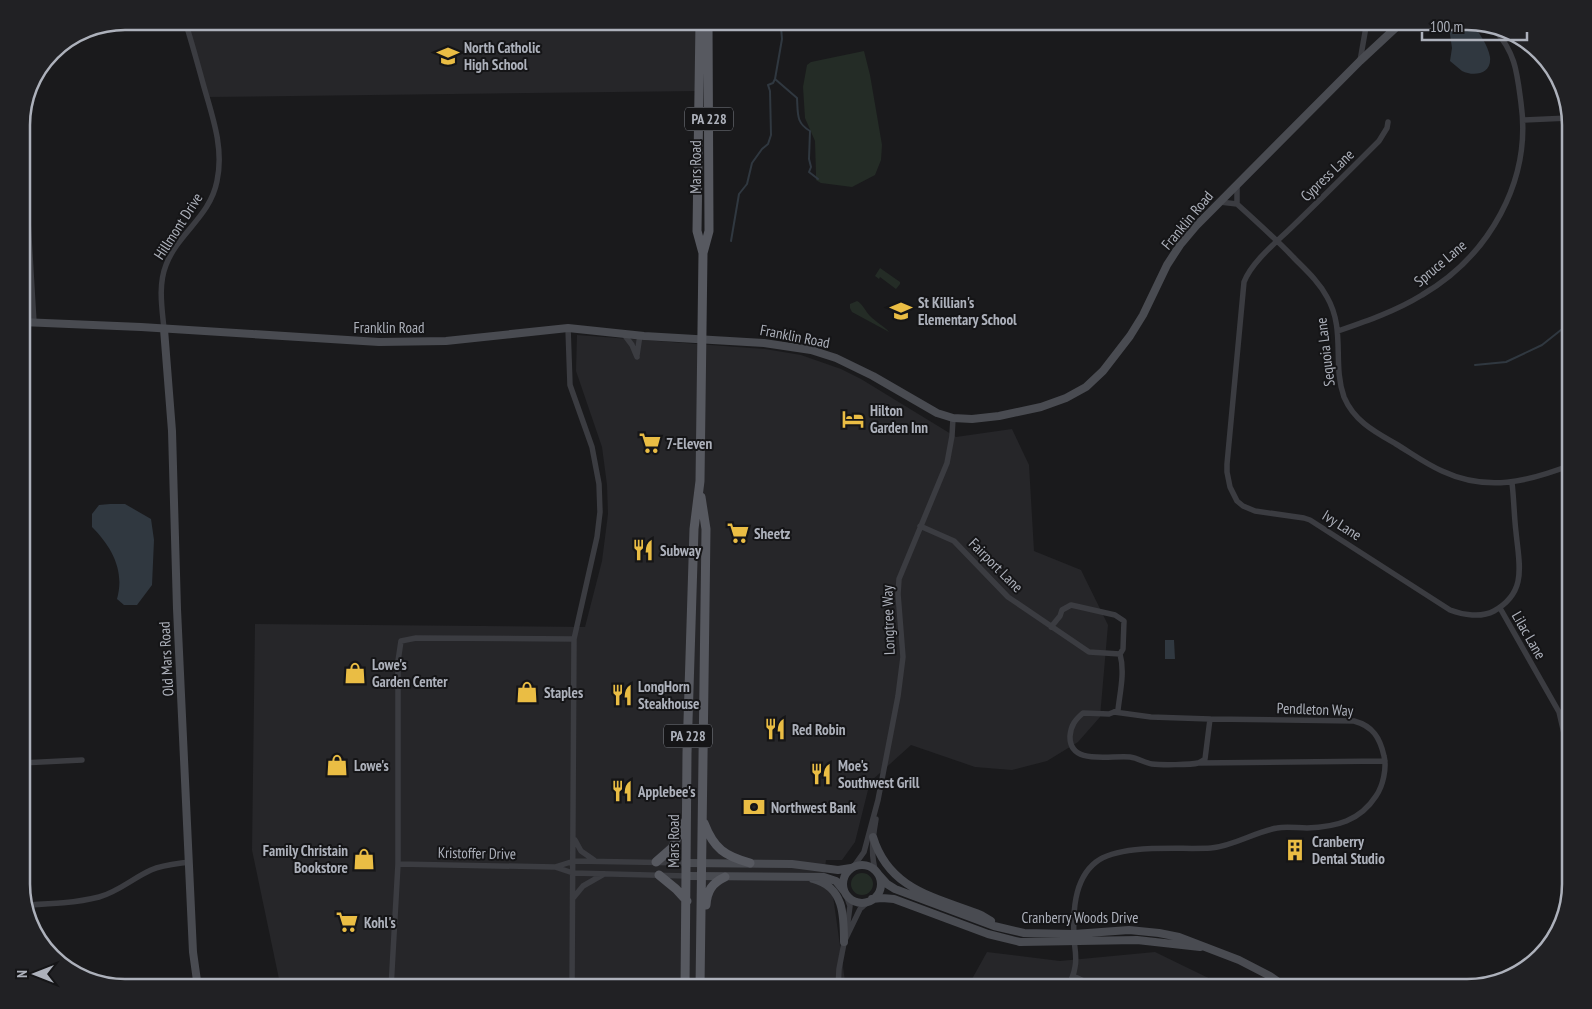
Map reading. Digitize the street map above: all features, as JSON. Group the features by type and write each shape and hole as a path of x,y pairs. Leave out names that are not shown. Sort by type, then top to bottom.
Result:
{"main road":[{"name":"Mars Road","path":"685,979 687,753 694,529 700,485 703,253 698,231 700,30"},
{"name":"Mars Road","path":"703,253 709,231 708,30"},
{"name":"Mars Road","path":"700,485 706,529 700,979"},
{"path":"656,862 672,848 687,818"},
{"path":"702,819 710,837 718,848 729,856 750,863"},
{"path":"659,875 687,901"},
{"path":"701,979 706,944 707,897 714,883 725,877"}],"street":[{"name":"Hillmont Drive","path":"164,329 161,297 165,266 174,250 208,206 217,182 220,162 220,150 215,124 188,30"},
{"path":"1360,61 1365,30"},
{"name":"Franklin Road","path":"30,323 406,342 446,341 568,328 702,340 773,344 811,350 828,356 874,376 937,413 953,418 972,419 999,416 1041,407 1066,398 1086,387 1103,371 1118,354 1143,315 1167,265 1180,245 1196,226 1393,30"},
{"name":"Spruce Lane","path":"1338,331 1381,315 1422,295 1460,266 1477,248 1492,230 1505,207 1515,182 1522,150 1523,120 1514,58 1501,36"},
{"path":"1523,120 1561,118"},
{"name":"Cypress Lane","path":"1278,241 1380,141 1385,133 1388,122"},
{"path":"1220,202 1238,204 1237,185"},
{"name":"Sequoia Lane","path":"1238,204 1278,241 1320,286 1332,309 1338,331 1339,377 1342,388 1353,412 1365,426 1429,464 1450,474 1484,482 1512,482 1541,476 1562,468"},
{"name":"Ivy Lane","path":"1278,241 1253,267 1244,282 1227,472 1230,487 1237,501 1248,509 1255,511 1310,520 1450,610 1462,614 1477,615 1500,608"},
{"path":"30,255 34,323"},
{"path":"568,328 570,385 592,447 600,512 597,537 574,639 572,979"},
{"name":"Old Mars Road","path":"164,329 172,431 175,554 193,952 197,979"},
{"path":"623,333 632,345 637,357 640,335"},
{"name":"Longtree Way","path":"878,800 903,657 898,586 920,526 947,463 953,418"},
{"path":"1500,608 1513,594 1520,569 1512,482"},
{"name":"Fairport Lane","path":"920,526 954,541 1008,597 1089,652 1120,654"},
{"path":"1051,626 1060,616 1062,610 1071,606 1115,615 1124,621 1123,649 1120,654 1123,663 1118,710 1109,714 1083,714 1075,720 1070,733 1074,750 1080,755 1131,758 1152,764 1385,761"},
{"name":"Lilac Lane","path":"1500,608 1559,712 1562,725"},
{"path":"392,979 398,864 398,661 402,641 416,638 574,639"},
{"name":"Pendleton Way","path":"1073,976 1076,962 1074,938 1077,894 1084,876 1096,862 1113,854 1142,849 1167,847 1211,848 1225,846 1277,828 1324,827 1339,824 1359,815 1372,802 1380,791 1385,761 1374,732 1365,724 1354,721 1151,718 1114,712"},
{"path":"1199,763 1205,759 1207,752 1210,719"},
{"path":"30,763 82,760"},
{"path":"844,942 860,910 879,889 880,882 872,858 878,800"},
{"path":"871,900 856,901 845,893 843,880 846,873 864,852 878,800"},
{"path":"574,837 581,851 595,861"},
{"path":"873,838 886,866 910,886 981,915 1004,928"},
{"name":"Kristoffer Drive","path":"555,867 574,861 687,862"},
{"path":"32,904 55,903 98,897 161,866 189,862"},
{"path":"687,862 792,864 838,870 867,866 877,873"},
{"name":"Kristoffer Drive","path":"398,864 555,867 573,873 687,876"},
{"name":"Cranberry Woods Drive","path":"877,873 891,888 1004,928 1074,938"},
{"path":"573,902 583,886 605,874"},
{"path":"687,876 828,878 840,884 850,903 850,911 838,979"},
{"path":"809,878 826,883 837,894 844,924 844,942"},
{"name":"Cranberry Woods Drive","path":"871,900 882,898 894,899 978,931 1012,940 1036,942 1129,930 1179,937 1239,960 1274,979"},
{"path":"932,912 936,904"},
{"path":"1072,979 1073,976 1080,979"}],"shaded area":[{"name":"North Catholic High School","path":"188,30 700,30 700,91 207,97"},
{"path":"1449,30 1477,31 1489,53 1490,63 1481,73 1467,73 1450,61 1452,48"},
{"path":"864,51 882,145 881,160 875,175 852,187 821,183 816,180 815,141 805,118 803,87 807,65 811,62"},
{"path":"880,268 900,282 896,289 880,277 879,279 875,276"},
{"path":"857,301 870,316 889,332 852,312 850,304"},
{"path":"577,335 765,349 801,355 841,369 861,379 956,437 1012,429 1029,465 1034,551 1081,570 1108,625 1100,717 1078,742 1047,761 1012,770 975,767 911,745 870,782 855,842 842,860 826,860 823,885 833,896 845,979 279,979 252,850 255,624 585,627 602,561 608,514 607,485 602,447 576,371"},
{"path":"125,504 151,519 154,540 152,585 137,605 124,605 117,599 119,579 115,560 111,551 92,527 92,514 99,505"},
{"path":"1165,640 1174,640 1175,659 1165,659"},
{"path":"862,873 870,876 873,884 870,892 862,895 854,892 851,884 854,876"},
{"path":"987,952 1060,961 1155,952 1210,979 972,979"}],"waterway":[{"path":"781,30 782,39 775,79 797,98 800,121 810,131 809,159 811,167 809,172 818,179"},
{"path":"731,241 739,194 747,184 752,163 768,144 771,135 770,91 768,85 773,83 775,79"},
{"path":"1475,365 1506,362 1542,345 1562,329"}],"place":[{"name":"North Catholic High School","path":"448,56"},
{"name":"St Killian's Elementary School","path":"901,311"},
{"name":"Hilton Garden Inn","path":"853,419"},
{"name":"7-Eleven","path":"650,443"},
{"name":"Sheetz","path":"738,533"},
{"name":"Subway","path":"643,550"},
{"name":"Lowe's Garden Center","path":"355,673"},
{"name":"Staples","path":"527,692"},
{"name":"LongHorn Steakhouse","path":"622,695"},
{"name":"Red Robin","path":"775,729"},
{"name":"Lowe's","path":"337,765"},
{"name":"Moe's Southwest Grill","path":"821,774"},
{"name":"Applebee's","path":"622,791"},
{"name":"Northwest Bank","path":"754,807"},
{"name":"Cranberry Dental Studio","path":"1295,850"},
{"name":"Family Christain Bookstore","path":"364,859"},
{"name":"Kohl's","path":"347,922"}]}
